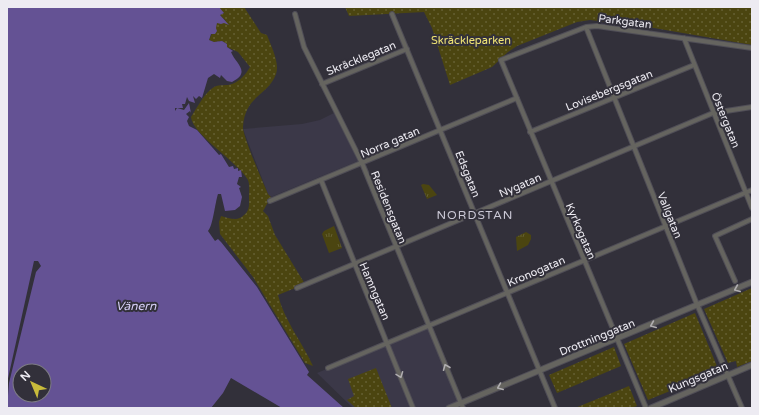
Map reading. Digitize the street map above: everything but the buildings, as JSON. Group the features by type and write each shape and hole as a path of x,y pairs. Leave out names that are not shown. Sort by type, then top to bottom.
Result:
{"street":[{"name":"Residensgatan","path":"295,14 304,47 362,163 462,405"},
{"name":"Edsgatan","path":"392,14 555,408"},
{"name":"Parkgatan","path":"501,60 586,27 597,26 752,48"},
{"name":"Vallgatan","path":"586,27 635,146 636,155 665,226 742,408"},
{"name":"Östergatan","path":"684,38 752,208"},
{"name":"Skräcklegatan","path":"322,84 407,49"},
{"name":"Kyrkogatan","path":"501,60 550,182 646,408"},
{"name":"Lovisebergsgatan","path":"530,132 694,65"},
{"name":"Norra gatan","path":"270,202 517,98"},
{"name":"Nygatan","path":"297,288 713,113 752,107"},
{"name":"Hamngatan","path":"321,180 413,408"},
{"name":"Kronogatan","path":"328,368 752,190"},
{"path":"735,281 715,236 752,220"},
{"name":"Drottninggatan","path":"449,408 462,405 752,282"},
{"name":"Kungsgatan","path":"651,408 752,365"}],"shaded area":[{"path":"334,113 358,161 271,197 268,194 243,129 302,124 320,120"},
{"path":"429,327 460,402 446,408 413,408 387,344"},
{"path":"385,345 411,408 353,408 317,373"}],"green space":[{"path":"216,7 244,7 261,33 267,35 276,60 276,74 268,87 252,102 248,108 243,127 246,140 254,160 268,194 271,197 263,211 268,216 275,235 305,284 278,295 284,313 313,366 305,363 253,277 220,234 219,222 221,216 236,219 242,217 246,213 249,205 249,182 235,165 199,132 193,124 191,117 210,90 216,86 235,83 247,72 250,67 238,52 227,47 227,44 222,41 214,42 209,40 217,23 226,21 220,15 224,13"},
{"name":"Skräckleparken","path":"345,7 752,7 752,45 654,28 590,20 577,22 517,46 492,67 450,85 432,28 424,12 349,16"},
{"path":"421,185 429,185 437,195 427,199"},
{"path":"334,226 342,248 329,253 322,234 324,231"},
{"path":"526,232 531,235 531,239 528,245 517,251 516,237"},
{"path":"752,288 752,361 737,367 736,361 728,363 704,309"},
{"path":"695,313 719,371 648,400 624,344"},
{"path":"614,347 621,366 557,393 549,375"},
{"path":"376,368 392,408 356,408 347,400 354,396 348,379"},
{"path":"629,386 637,406 631,408 575,408"}],"water":[{"name":"Vänern","path":"7,7 219,7 224,13 220,15 229,25 217,23 217,31 215,34 211,34 209,40 214,42 222,41 227,44 227,47 233,51 231,52 242,71 241,75 232,82 227,81 221,75 220,78 214,74 208,78 202,98 199,96 196,99 193,96 195,103 189,101 187,97 185,104 182,104 183,108 177,108 184,110 189,103 191,113 190,111 186,114 189,117 187,121 189,126 197,130 219,155 221,154 229,167 233,166 234,169 238,168 238,171 241,170 242,177 239,177 237,184 241,187 239,188 242,197 240,206 235,210 225,211 221,194 218,194 208,231 215,241 218,239 221,242 257,287 309,372 307,375 344,408 282,408 231,378 223,393 211,408 7,408 9,383 12,371 12,403 52,403 52,363 14,363 36,272 41,266 38,261 34,261 7,383"}],"district":[{"name":"NORDSTAN","path":"475,215"}]}
